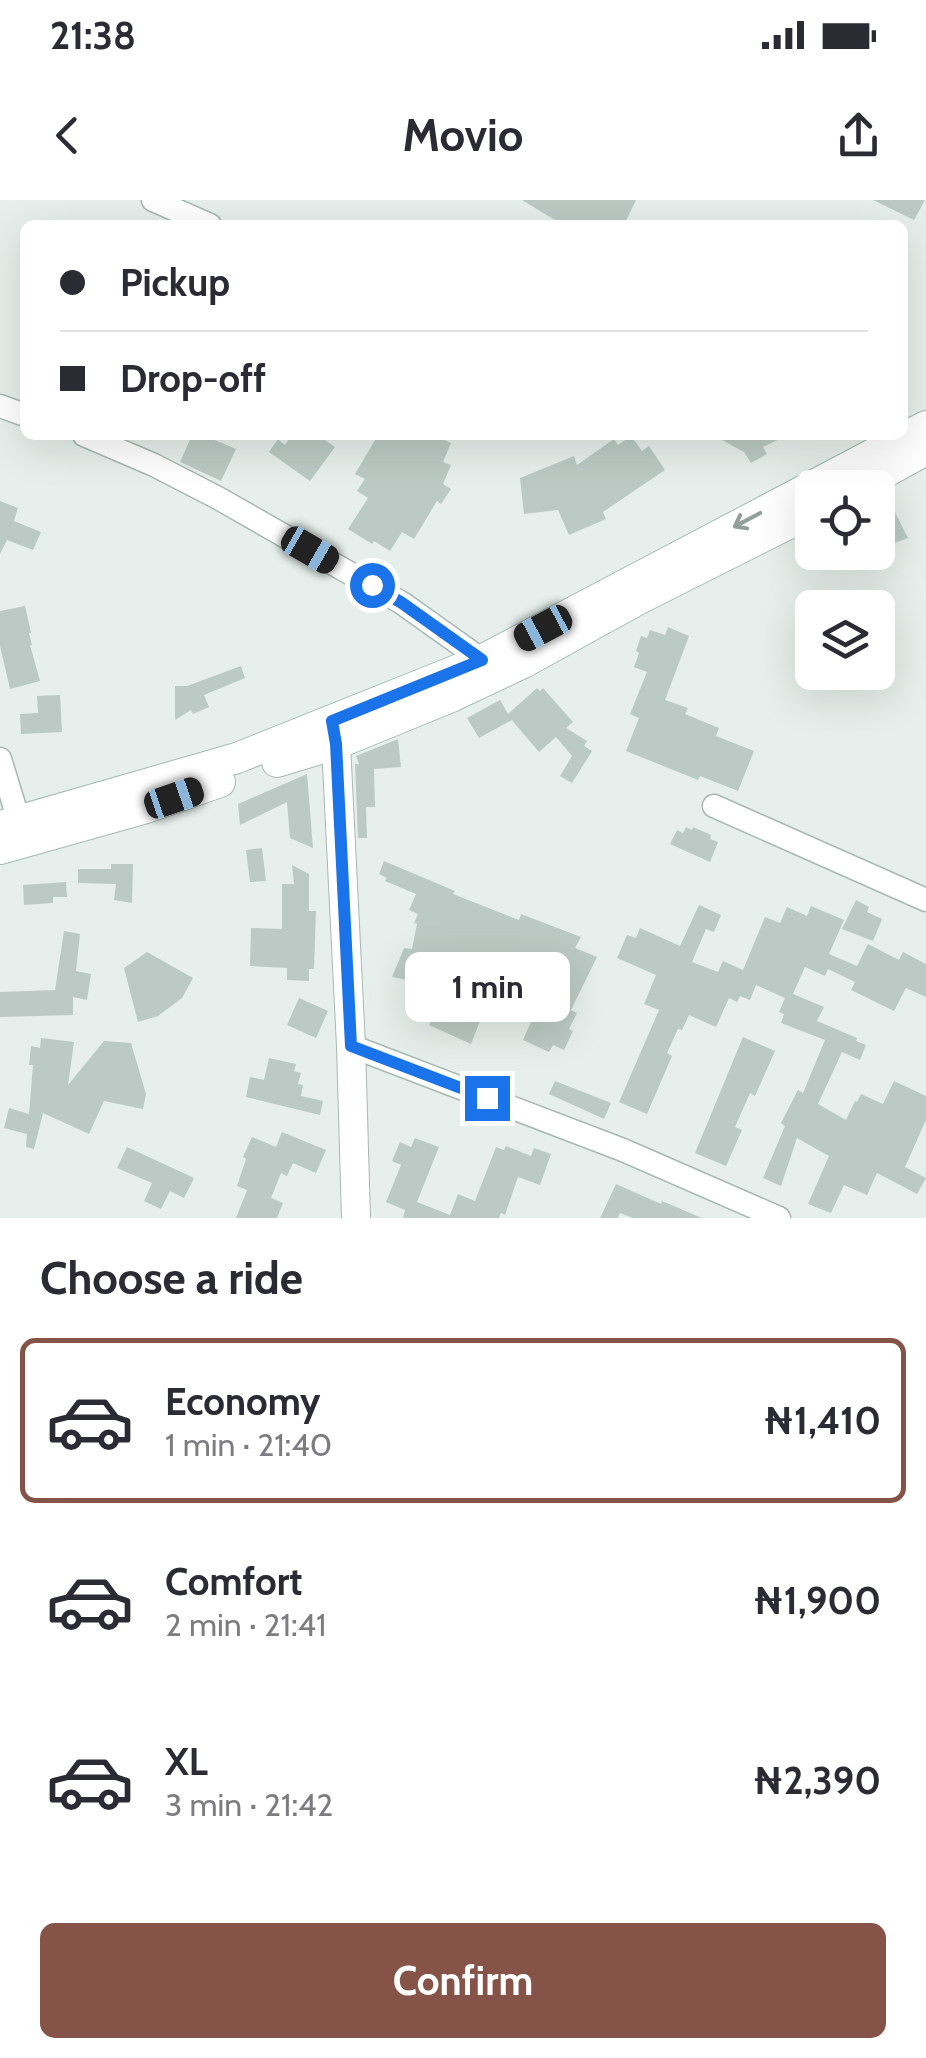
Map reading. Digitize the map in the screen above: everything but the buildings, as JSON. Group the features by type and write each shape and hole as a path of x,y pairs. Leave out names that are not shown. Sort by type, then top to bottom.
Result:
{"main road":[{"path":"0,850 146,808 291,757 899,440"},
{"path":"890,470 926,450"},
{"path":"9,824 451,697 795,521"}],"street":[{"path":"154,200 199,220"},
{"path":"96,440 234,507 402,603 482,660"},
{"path":"334,732 356,1218"},
{"path":"0,759 9,824"},
{"path":"714,806 926,900"},
{"path":"351,1046 624,1150 779,1218"}],"route":[{"path":"372,585 482,660 332,721 351,1046 487,1098"}]}
